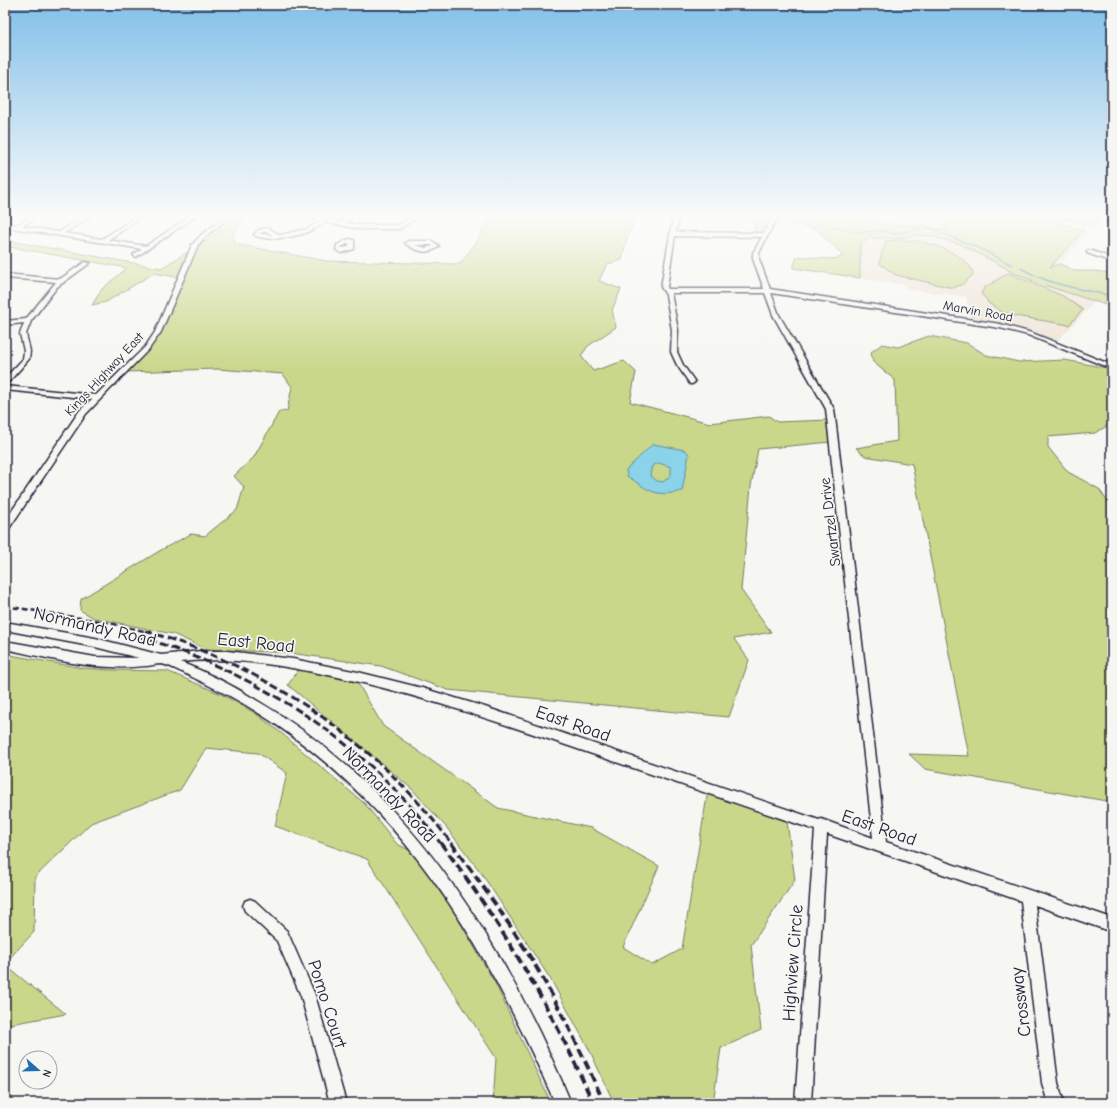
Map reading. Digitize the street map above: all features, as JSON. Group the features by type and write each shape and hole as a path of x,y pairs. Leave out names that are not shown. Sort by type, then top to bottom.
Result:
{"street":[{"path":"5,382 26,359 27,352 24,334 28,321 49,292 60,281 79,269"},
{"name":"Kings Highway East","path":"7,523 75,421 147,348 158,332 166,316 184,269"},
{"path":"667,269 664,287 667,291 675,330 674,352 680,365 692,382"},
{"name":"Swartzel Drive","path":"760,269 776,315 830,409 879,825 880,845"},
{"path":"5,276 60,281"},
{"name":"Marvin Road","path":"667,291 768,291 1012,328 1112,367"},
{"path":"5,323 28,321"},
{"path":"5,388 97,397"},
{"name":"Normandy Road","path":"5,626 109,646 182,668 221,685 268,712 313,744 340,767 393,820 448,889 477,933 520,1010 563,1103"},
{"name":"East Road","path":"5,645 107,663 126,663 195,655 227,656 313,667 407,689 484,712 880,845 1112,925"},
{"name":"Highview Circle","path":"803,1103 820,825"},
{"name":"Crossway","path":"1028,896 1050,1083 1056,1103"},
{"name":"Pomo Court","path":"250,906 282,936 308,995 338,1103"}],"shaded area":[{"path":"860,269 1055,269 1041,284 1095,302 1056,342 1017,328 970,320 966,297 906,289 905,285 860,278"}],"green space":[{"path":"126,269 605,269 599,281 621,289 612,310 616,327 588,346 581,356 593,371 624,361 636,372 630,402 710,423 769,416 777,422 829,420 831,442 758,449 751,486 741,590 771,632 734,639 749,660 729,717 448,690 381,666 290,653 206,649 173,634 94,618 80,610 81,599 161,550 191,534 205,536 237,510 244,487 234,476 254,457 279,412 287,411 292,387 283,374 217,369 124,372 153,336 181,278 154,273 106,302 92,305 102,289"},
{"path":"798,269 860,269 860,278"},
{"path":"887,269 972,269 973,275 963,284 953,288 896,275"},
{"path":"1007,269 1070,269 1075,271 1096,271 1112,274 1112,307 1041,284"},
{"path":"1008,273 1063,296 1083,310 1069,325 1015,316 1002,312 987,302 988,301 981,294 984,288"},
{"path":"929,336 967,343 986,355 1019,362 1065,360 1112,369 1112,423 1095,433 1048,437 1048,447 1068,472 1099,489 1112,508 1112,802 925,769 909,754 969,756 912,464 865,456 856,448 897,441 895,380 873,362 871,352 882,344 898,347"},
{"path":"5,654 82,668 167,671 221,694 255,713 280,732 365,804 397,844 419,855 446,898 495,983 551,1103 493,1103 496,1058 367,859 275,826 287,773 258,753 206,748 180,790 91,823 35,877 34,932 5,963"},
{"path":"299,669 356,680 383,726 498,808 591,828 659,866 623,947 652,965 682,949 708,790 786,814 795,880 751,945 761,1030 721,1048 713,1103 614,1103 590,1051 551,980 482,874 446,827 412,789 288,685"},
{"path":"5,965 66,1014 5,1025"}],"water":[{"path":"653,444 685,450 689,454 682,491 665,494 652,491 627,476 626,470","holes":["659,463 671,467 671,475 663,482 657,481 650,475 652,466"]}],"waterway":[{"path":"1022,269 1043,279 1077,289 1112,296"}],"railway":[{"path":"5,606 105,622 148,632"},
{"path":"148,632 190,646 233,665 276,687 316,712 354,741 389,773 422,807 452,844"},
{"path":"138,636 183,652 226,670 267,692 306,716 343,743 378,773 411,807 441,844"},
{"path":"441,843 505,936 524,968 561,1035 593,1103"},
{"path":"451,843 510,925 532,960 559,1008 604,1103"}]}
